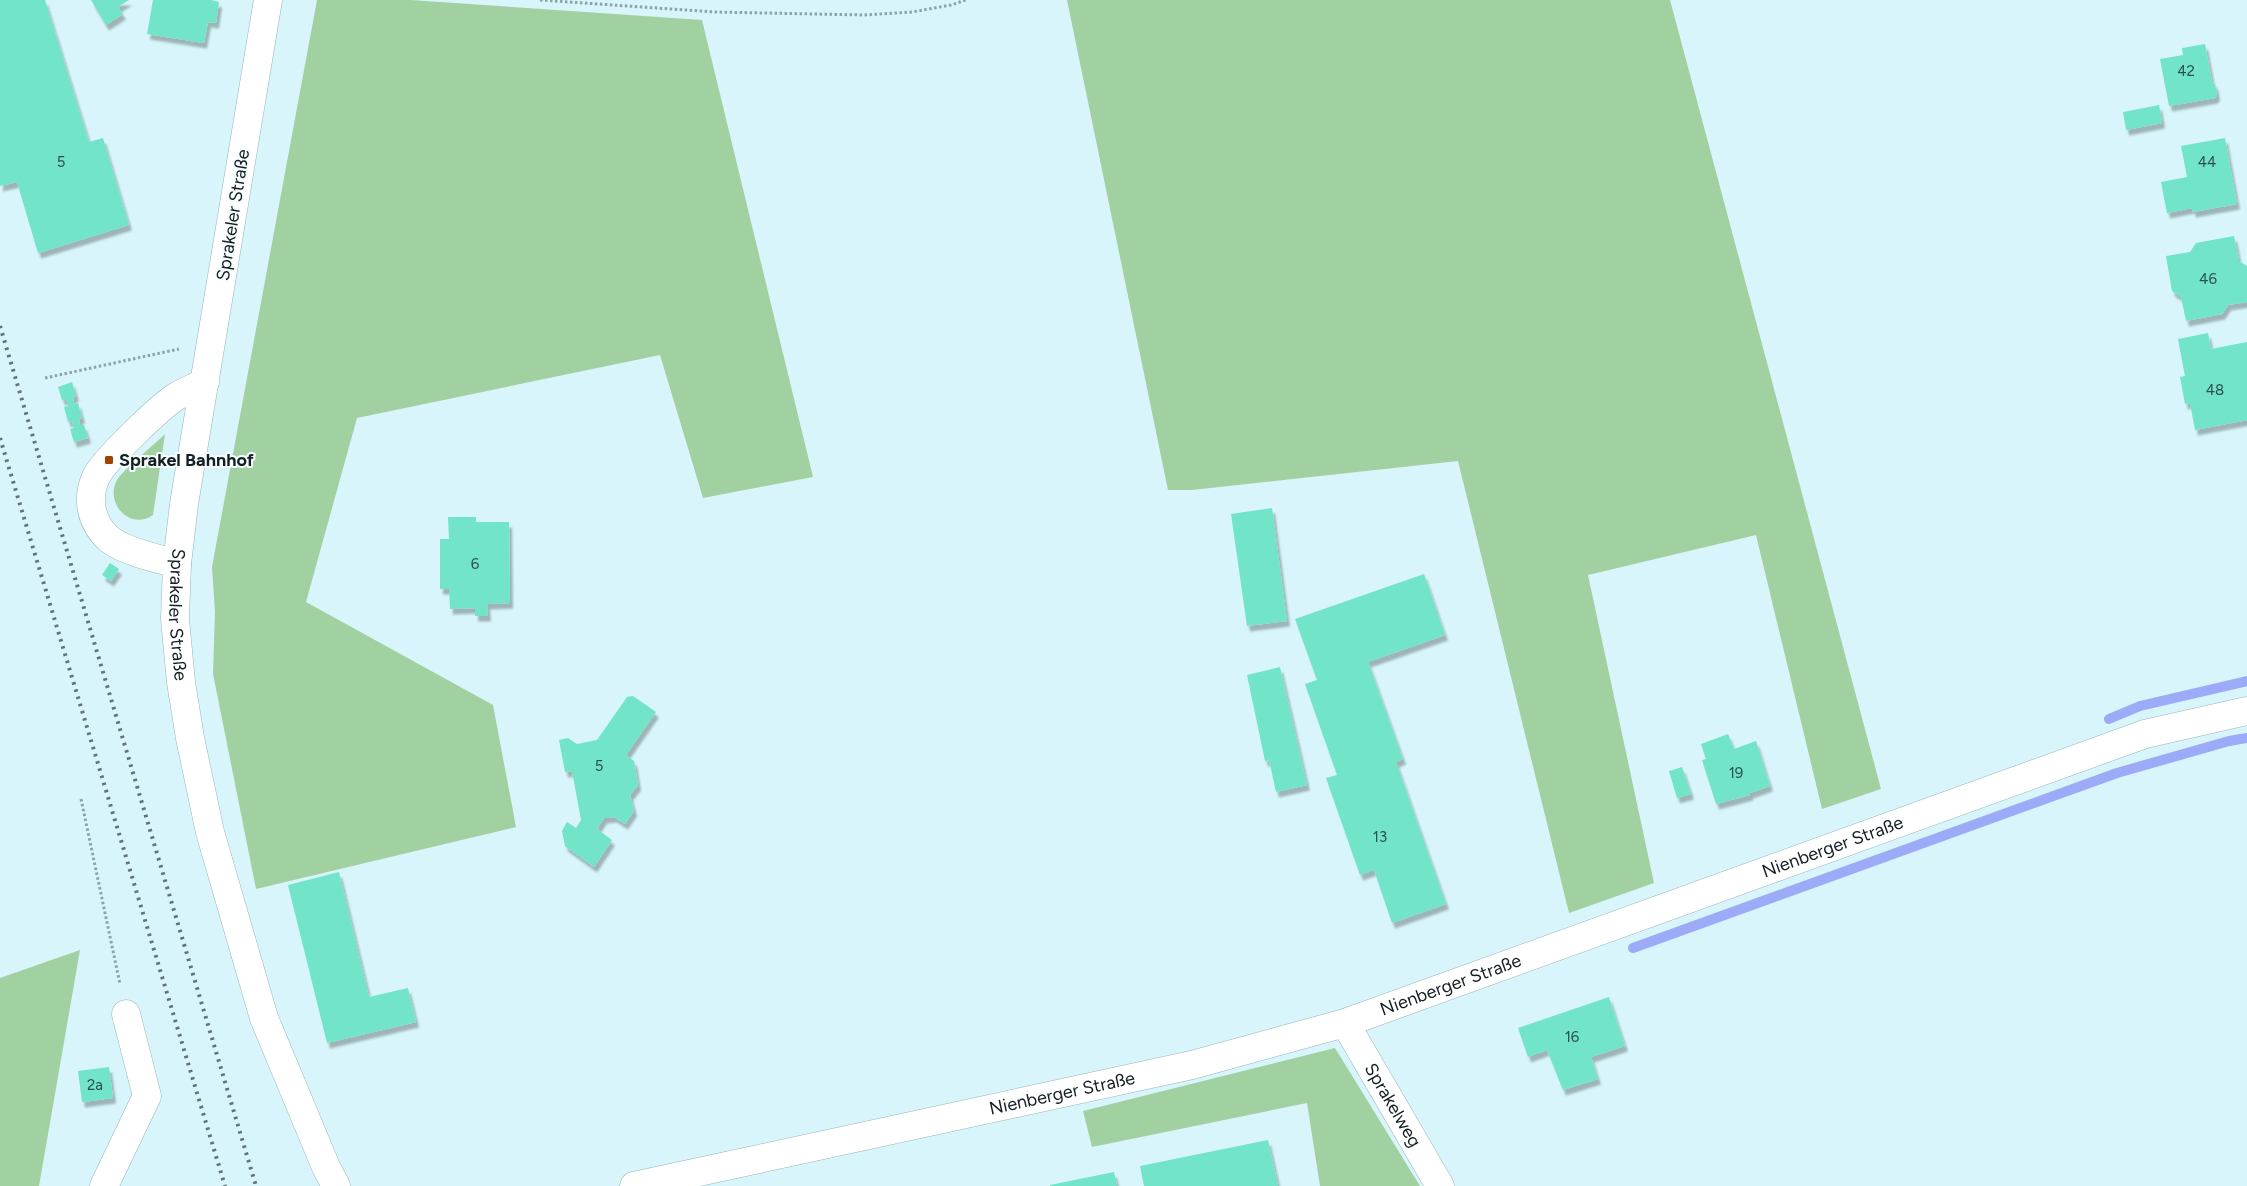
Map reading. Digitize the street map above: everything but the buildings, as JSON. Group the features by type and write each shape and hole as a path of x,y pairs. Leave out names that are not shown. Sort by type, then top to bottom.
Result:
{"street":[{"name":"Sprakeler Straße","path":"268,0 184,504 177,564 175,619 180,682 210,832 264,1018 336,1186"},
{"path":"177,564 145,555 110,540 96,522 89,504 96,476 109,460 147,421 176,396 205,382"},
{"name":"Nienberger Straße","path":"634,1186 1192,1065 1345,1024 2145,734 2247,710"},
{"path":"104,1186 147,1096 126,1014"},
{"name":"Sprakelweg","path":"1345,1024 1440,1186"}],"path":[{"path":"540,0 715,12 864,15 912,12 951,5 966,0"},
{"path":"45,378 212,342"},
{"path":"82,799 126,1014"}],"green space":[{"path":"317,0 411,0 702,20 813,477 703,498 660,355 357,418 306,602 493,705 516,827 256,889 213,674 215,612 212,567"},
{"path":"1067,0 1670,0 1881,789 1822,809 1756,535 1588,575 1654,883 1569,913 1458,461 1192,490 1168,490"},
{"path":"165,434 153,515 145,519 136,520 122,512 117,506 114,498 114,489 117,480"},
{"path":"80,950 39,1186 0,1186 0,978"},
{"path":"1335,1048 1420,1186 1320,1186 1307,1103 1092,1147 1083,1111"}],"waterway":[{"path":"2109,719 2140,706 2247,681"},
{"path":"1633,948 2117,773 2229,741 2247,738"}],"railway":[{"path":"0,326 256,1186"},
{"path":"0,438 225,1186"}],"place":[{"name":"Sprakel Bahnhof","path":"109,460"}]}
